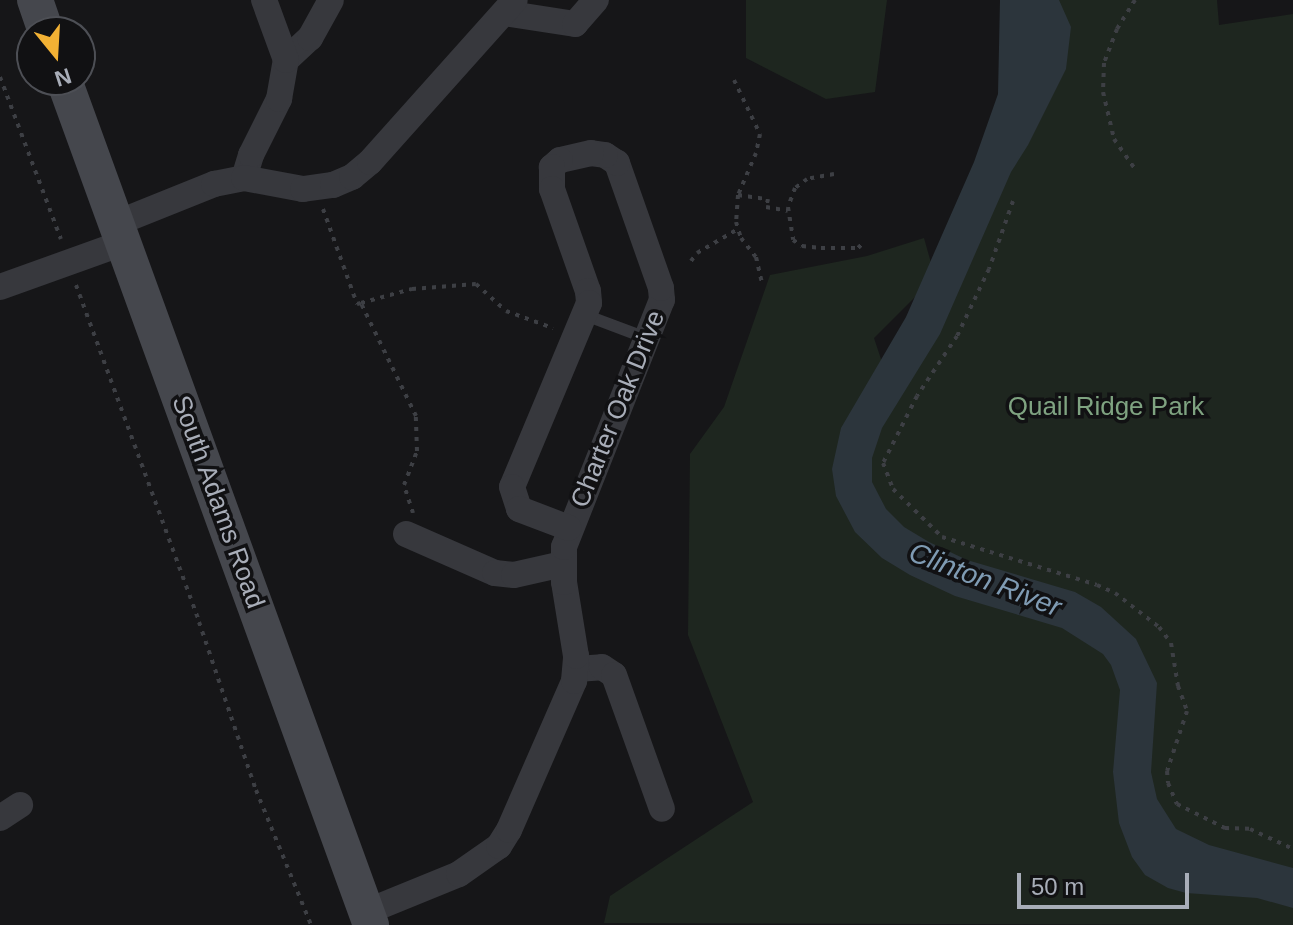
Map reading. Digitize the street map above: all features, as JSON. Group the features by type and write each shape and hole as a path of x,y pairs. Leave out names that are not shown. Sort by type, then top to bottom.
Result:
{"main road":[{"name":"South Adams Road","path":"70,96 368,918"}],"street":[{"path":"244,178 251,155 279,99 286,60 264,0"},
{"path":"286,60 310,38 331,0"},
{"path":"0,287 69,264 120,233 214,184 244,178 315,189 352,177 370,162 510,6 575,24 596,0"},
{"name":"Charter Oak Drive","path":"368,918 459,874 499,846 527,790 576,669 563,564 569,528 649,339 662,300 661,288 617,163 605,155 591,153 560,160 550,177 588,291 585,315 512,487 519,509 569,528"},
{"path":"415,538 495,573 514,575 563,564"},
{"path":"576,669 602,667 614,675 662,809"}],"lane":[{"path":"585,315 649,339"}],"path":[{"path":"1135,0 1117,29 1104,63 1103,92 1114,139 1136,170"},
{"path":"0,77 199,622 256,790 311,925"},
{"path":"734,80 760,134 756,153 738,195 738,229 756,257 762,282"},
{"path":"834,174 807,179 795,188 788,211 793,240 802,246 858,248 862,244"},
{"path":"315,189 357,304 412,289 476,284 506,311 562,331"},
{"path":"738,195 768,199 766,207 788,211"},
{"path":"1013,201 989,269 957,336 917,396 883,463 893,489 942,537 1097,585 1115,593 1159,627 1171,643 1178,686 1187,711 1167,771 1168,783 1177,804 1225,828 1250,829 1293,849"},
{"path":"691,261 697,253 738,229"},
{"path":"361,303 416,416 417,451 404,485 415,538"}],"green space":[{"path":"746,0 887,0 875,92 826,99 746,58"},
{"name":"Quail Ridge Park","path":"1042,0 1217,0 1219,25 1293,14 1293,925 604,923 610,896 753,802 688,635 690,454 724,407 770,275 867,256 924,238 935,277 874,338 885,371 920,363"}],"water":[{"name":"Clinton River","path":"1000,0 1059,0 1071,27 1066,69 1011,172 940,334 882,428 872,458 872,482 886,509 904,527 929,542 967,560 1075,592 1101,607 1136,639 1157,683 1151,772 1157,799 1176,829 1209,845 1293,868 1293,908 1257,898 1186,893 1168,888 1145,875 1132,857 1119,823 1113,772 1120,690 1111,665 1103,654 1062,628 955,596 910,575 882,558 855,532 836,496 832,469 841,428 906,317 974,162 998,94"}]}
